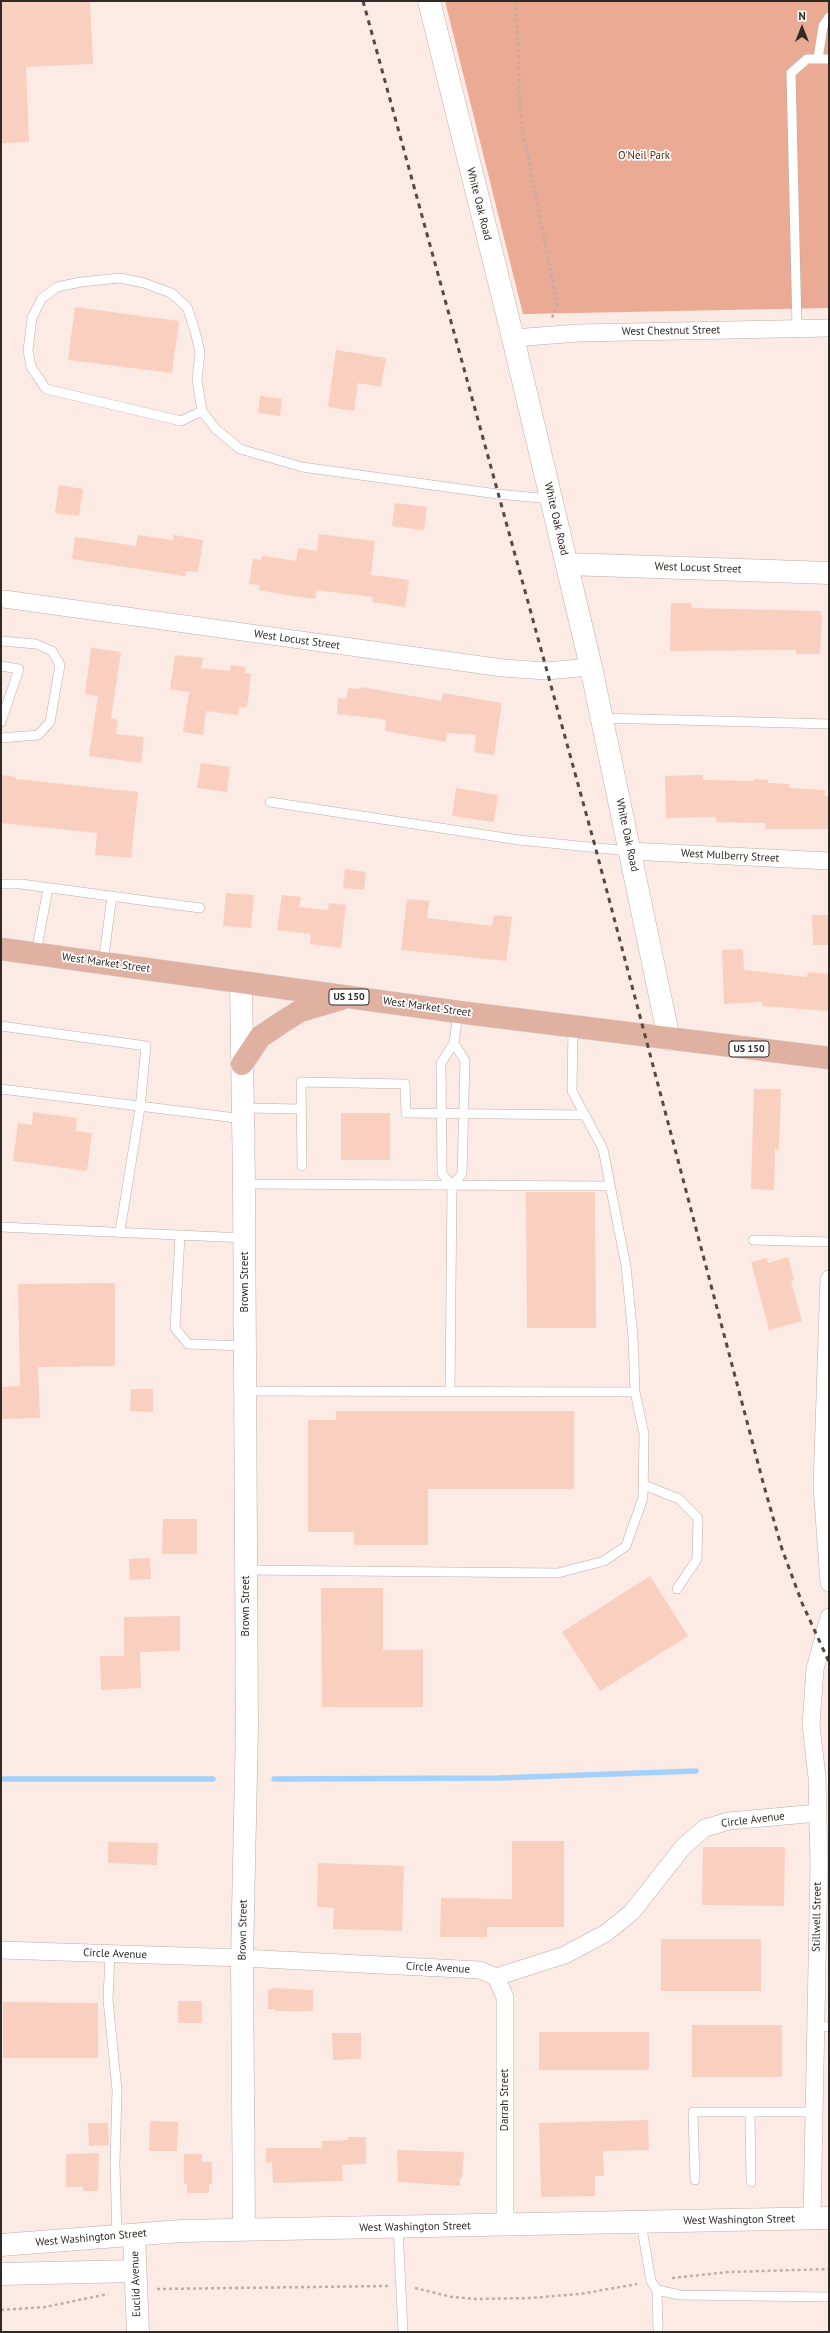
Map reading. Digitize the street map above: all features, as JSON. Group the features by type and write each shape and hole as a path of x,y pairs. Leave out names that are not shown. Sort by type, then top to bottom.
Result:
{"main road":[{"name":"West Market Street","path":"1,949 458,1012 829,1058"},
{"path":"242,1064 260,1037 284,1021 300,1011 349,997"}],"street":[{"name":"White Oak Road","path":"429,1 513,338 591,667 670,1039"},
{"name":"West Chestnut Street","path":"513,338 552,335 829,328"},
{"name":"West Locust Street","path":"567,564 829,573"},
{"name":"West Locust Street","path":"2,598 503,668 546,670 591,667"},
{"name":"West Mulberry Street","path":"630,851 829,860"},
{"name":"Brown Street","path":"241,982 245,1238 247,1726 242,1958 244,2229"},
{"path":"829,1279 822,1486 829,1583"},
{"name":"Stillwell Street","path":"821,2218 814,2112 822,2027 824,1850 818,1813 811,1725 815,1669 829,1617"},
{"name":"Circle Avenue","path":"1,1950 242,1958 480,1970 496,1977 565,1955 606,1933 632,1912 683,1847 705,1828 729,1821 818,1813"},
{"name":"Darrah Street","path":"496,1977 505,1997 506,2226"},
{"name":"West Washington Street","path":"1,2245 244,2229 506,2226 821,2218"},
{"name":"Euclid Avenue","path":"126,2236 135,2271 138,2332"},
{"path":"1,2274 135,2271"}],"lane":[{"path":"818,59 823,26 829,17"},
{"path":"797,328 792,73 808,59 829,59"},
{"path":"202,411 181,421 46,389 31,367 28,350 32,318 42,298 57,288 81,282 120,278 144,283 171,293 187,307 195,331 200,352 197,380 202,411 215,428 240,449 279,461 310,468 497,494 551,499"},
{"path":"1,641 36,644 52,650 60,665 50,722 38,735 1,738"},
{"path":"1,666 19,669 1,722"},
{"path":"601,718 829,724"},
{"path":"270,802 511,839 630,851"},
{"path":"1,884 22,884 200,908"},
{"path":"36,954 48,888"},
{"path":"103,963 112,896"},
{"path":"452,1185 442,1174 440,1113 441,1063 454,1043 458,1012"},
{"path":"1,1026 146,1046 140,1108 120,1231"},
{"path":"246,1570 558,1573 604,1561 626,1546 644,1498 644,1434 635,1392 633,1337 626,1266 603,1149 572,1091 573,1027"},
{"path":"450,1392 452,1185 462,1174 465,1061 454,1043"},
{"path":"302,1166 301,1082 405,1084 406,1113 585,1115"},
{"path":"1,1090 140,1108 243,1113 302,1109"},
{"path":"244,1184 610,1186"},
{"path":"1,1227 120,1231 245,1238"},
{"path":"180,1235 175,1328 188,1344 245,1346"},
{"path":"753,1240 829,1242"},
{"path":"246,1391 635,1392"},
{"path":"644,1485 679,1499 698,1518 697,1559 677,1589"},
{"path":"110,1954 108,2000 116,2090 115,2164 126,2236"},
{"path":"695,2180 693,2112 814,2112"},
{"path":"750,2112 751,2182"},
{"path":"641,2223 651,2281 657,2290 658,2332"},
{"path":"398,2227 403,2332"},
{"path":"657,2290 680,2295 829,2297"}],"path":[{"path":"516,1 520,121 557,304 552,318 552,335"}],"green space":[{"name":"O'Neil Park","path":"445,1 829,1 829,308 523,314"}],"building":[{"path":"1,1 90,1 93,64 26,67 29,142 1,143"},
{"path":"75,307 179,321 172,373 68,360"},
{"path":"336,350 386,358 381,387 358,383 354,411 328,407"},
{"path":"260,396 282,399 280,416 258,413"},
{"path":"59,485 83,489 79,516 55,513"},
{"path":"395,503 427,507 424,530 392,526"},
{"path":"319,534 375,541 371,575 409,580 405,607 372,602 373,597 317,590 315,599 286,595 259,590 260,585 249,584 253,559 261,560 262,556 296,561 298,548 317,551"},
{"path":"138,535 173,540 173,535 203,540 198,572 186,571 185,576 72,559 75,537 136,546"},
{"path":"671,603 691,603 692,608 820,611 822,617 820,654 796,654 796,650 670,651"},
{"path":"91,648 121,652 111,718 118,720 116,734 144,737 141,763 89,756 98,696 85,694"},
{"path":"175,655 203,658 201,668 230,671 231,665 246,667 245,673 251,674 247,708 239,707 238,715 206,711 203,735 183,732 189,692 170,689"},
{"path":"361,687 441,701 443,693 502,703 494,755 474,752 476,735 447,733 446,742 385,731 386,721 382,719 337,714 338,698 346,699 348,688 360,689"},
{"path":"201,763 230,767 227,792 197,788"},
{"path":"1,775 16,777 16,779 138,792 131,858 95,855 97,833 1,823"},
{"path":"703,775 703,780 768,780 768,783 789,784 789,788 825,790 825,796 829,796 829,829 765,829 765,823 716,822 716,817 666,818 665,776"},
{"path":"456,788 498,795 494,822 452,816"},
{"path":"345,869 366,872 364,890 343,888"},
{"path":"226,893 254,895 251,928 223,926"},
{"path":"282,895 301,897 299,907 328,910 329,903 346,905 341,948 310,944 311,934 277,930"},
{"path":"407,899 429,901 427,918 492,926 494,915 512,917 506,961 401,950"},
{"path":"812,915 829,915 829,945 813,945"},
{"path":"743,949 744,970 807,977 808,972 829,974 828,1011 762,1006 762,1002 724,1004 722,950"},
{"path":"754,1089 781,1089 779,1149 775,1149 774,1190 751,1189"},
{"path":"33,1112 77,1118 76,1131 92,1133 87,1171 13,1161 18,1123 32,1125"},
{"path":"341,1113 390,1113 390,1160 341,1160"},
{"path":"526,1192 595,1192 596,1328 527,1328"},
{"path":"788,1257 794,1280 791,1281 802,1321 769,1330 751,1262 767,1258 768,1263"},
{"path":"115,1283 115,1366 38,1367 40,1418 1,1419 1,1387 20,1386 18,1284"},
{"path":"131,1389 153,1389 153,1412 130,1411"},
{"path":"336,1411 574,1411 574,1489 428,1489 428,1545 354,1545 354,1532 308,1532 308,1420 336,1420"},
{"path":"163,1519 197,1519 197,1554 162,1554"},
{"path":"150,1558 151,1579 130,1580 129,1559"},
{"path":"650,1576 688,1636 600,1691 562,1632"},
{"path":"321,1588 383,1588 383,1650 423,1650 423,1707 322,1707"},
{"path":"180,1616 180,1651 140,1652 141,1688 101,1690 100,1656 124,1656 124,1617"},
{"path":"512,1841 564,1841 564,1927 487,1927 487,1937 440,1937 441,1898 512,1899"},
{"path":"108,1842 158,1843 157,1865 108,1863"},
{"path":"703,1847 785,1847 784,1906 702,1905"},
{"path":"318,1863 404,1866 402,1931 333,1929 334,1908 317,1907"},
{"path":"661,1939 761,1939 761,1991 661,1991"},
{"path":"275,1988 313,1990 313,2011 275,2011 275,2009 268,2009 268,1990"},
{"path":"178,2001 202,2001 202,2023 178,2023"},
{"path":"3,2002 98,2003 98,2058 3,2058"},
{"path":"692,2025 782,2025 782,2077 692,2077"},
{"path":"539,2032 649,2032 649,2070 539,2070"},
{"path":"332,2033 361,2033 361,2059 333,2060"},
{"path":"648,2120 649,2150 603,2151 604,2176 595,2176 595,2196 541,2197 539,2123"},
{"path":"150,2121 178,2122 177,2151 149,2151"},
{"path":"88,2123 108,2123 109,2145 89,2146"},
{"path":"348,2137 366,2137 366,2164 342,2165 343,2181 273,2183 272,2162 266,2163 266,2148 322,2148 322,2141 348,2140"},
{"path":"397,2150 464,2152 460,2186 398,2182"},
{"path":"99,2153 98,2191 83,2191 83,2187 66,2187 66,2154"},
{"path":"184,2154 202,2154 202,2162 212,2162 212,2184 209,2184 209,2193 187,2193 187,2184 184,2184"}],"waterway":[{"path":"274,1779 499,1778 696,1771"},
{"path":"1,1779 213,1779"}],"railway":[{"path":"363,1 595,846 764,1486 782,1549 802,1603 829,1662"}]}
